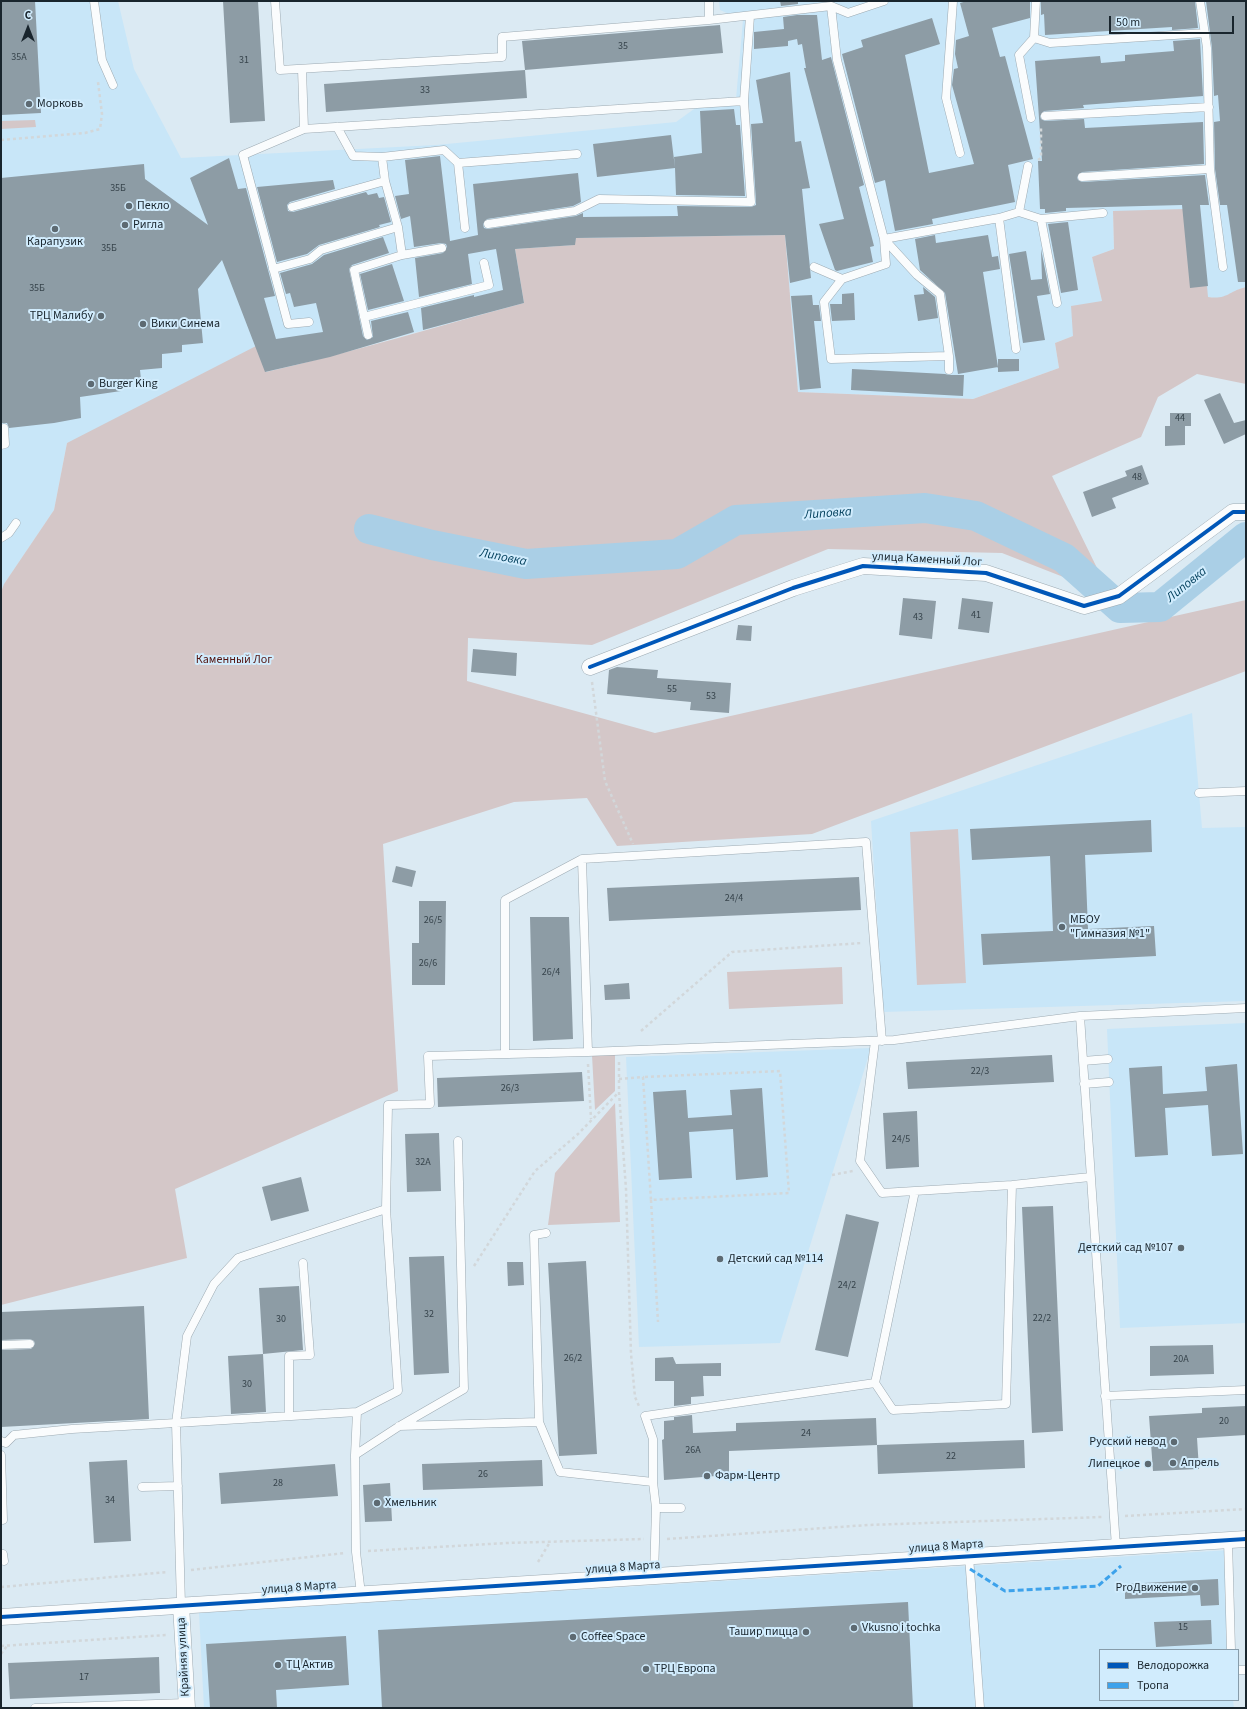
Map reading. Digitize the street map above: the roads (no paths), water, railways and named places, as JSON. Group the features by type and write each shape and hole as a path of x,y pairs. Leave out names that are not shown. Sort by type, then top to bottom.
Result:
{"street":[{"name":"улица Каменный Лог","path":"590,667 793,588 863,566 986,573 1084,606 1119,596 1239,512"},
{"name":"улица 8 Марта","path":"1,1617 1246,1539"},
{"name":"Крайняя улица","path":"181,1605 186,1705"}],"lane":[{"path":"94,1 102,60 113,85"},
{"path":"276,1 280,70 502,57 502,37 709,20 831,6 848,13 884,1"},
{"path":"708,1 709,20"},
{"path":"953,1 946,98 960,154"},
{"path":"1031,118 1019,55 1034,38 1036,1"},
{"path":"1200,1 1207,48 1210,169 1222,267"},
{"path":"831,6 837,60 884,239 886,264 842,279 824,302 831,359 949,356"},
{"path":"488,224 575,211 599,199 751,202 744,101 750,16"},
{"path":"1034,38 1050,43 1205,33"},
{"path":"302,69 304,130"},
{"path":"309,322 288,324 243,155 304,130 744,101"},
{"path":"1045,116 1209,107"},
{"path":"337,127 352,156 382,157 444,150 458,163 465,228"},
{"path":"458,163 577,154"},
{"path":"382,157 385,181 398,227 402,255"},
{"path":"1020,212 1028,166"},
{"path":"1082,177 1210,169"},
{"path":"292,207 385,181"},
{"path":"884,239 999,218 1020,212 1041,220 1103,213"},
{"path":"999,218 1016,349"},
{"path":"1041,220 1057,302"},
{"path":"274,269 310,259 321,250 398,227"},
{"path":"884,239 917,275 940,294 949,356 949,370"},
{"path":"368,335 354,270 402,255 442,248"},
{"path":"364,317 489,285 484,263"},
{"path":"814,267 842,279"},
{"path":"1,445 5,444 4,428"},
{"path":"1,538 9,533 16,523"},
{"path":"1199,793 1246,791"},
{"path":"504,1054 505,900 582,859 866,842 879,1041 860,1161 865,1169 882,1193 1012,1185 1090,1177"},
{"path":"582,859 588,1052"},
{"path":"1,1441 6,1443 14,1435 72,1429 357,1412 398,1391 386,1209 388,1105 430,1104 428,1056 588,1052 879,1041 1080,1016 1246,1008"},
{"path":"1080,1016 1116,1547"},
{"path":"1083,1061 1108,1059"},
{"path":"1084,1084 1109,1082"},
{"path":"355,1455 398,1426 464,1389 458,1141"},
{"path":"916,1191 875,1383 893,1410 1006,1404 1012,1185"},
{"path":"181,1605 176,1423 187,1336 214,1284 238,1258 386,1209"},
{"path":"546,1233 534,1234 539,1422 560,1472 653,1482"},
{"path":"289,1416 289,1356 310,1356 303,1263"},
{"path":"1,1346 30,1344"},
{"path":"654,1576 656,1508 653,1482 653,1439 645,1416 875,1383"},
{"path":"1106,1396 1246,1390"},
{"path":"357,1412 355,1455 356,1552 361,1594"},
{"path":"398,1426 539,1422"},
{"path":"1,1456 3,1520"},
{"path":"142,1487 178,1486"},
{"path":"656,1508 681,1508"},
{"path":"1228,1540 1231,1649"},
{"path":"969,1556 980,1708"},
{"path":"35,1708 186,1705"}],"waterway":[{"name":"Липовка","path":"369,529 432,545 526,564 677,554 736,520 925,508 976,516 1064,558 1120,608 1160,607 1246,537"}],"place":[{"name":"Морковь","path":"29,104"},
{"name":"Пекло","path":"129,206"},
{"name":"Ригла","path":"125,225"},
{"name":"Карапузик","path":"55,229"},
{"name":"ТРЦ Малибу","path":"101,316"},
{"name":"Вики Синема","path":"143,324"},
{"name":"Burger King","path":"91,384"},
{"name":"МБОУ \"Гимназия №1\"","path":"1062,927"},
{"name":"Детский сад №107","path":"1181,1248"},
{"name":"Детский сад №114","path":"720,1259"},
{"name":"Русский невод","path":"1174,1442"},
{"name":"Апрель","path":"1173,1463"},
{"name":"Липецкое","path":"1148,1464"},
{"name":"Фарм-Центр","path":"707,1476"},
{"name":"Хмельник","path":"377,1503"},
{"name":"ProДвижение","path":"1195,1588"},
{"name":"Vkusno i tochka","path":"854,1628"},
{"name":"Ташир пицца","path":"806,1632"},
{"name":"Coffee Space","path":"573,1637"},
{"name":"ТЦ Актив","path":"278,1665"},
{"name":"ТРЦ Европа","path":"646,1669"}],"park label":[{"name":"Каменный Лог","path":"234,660"}]}
